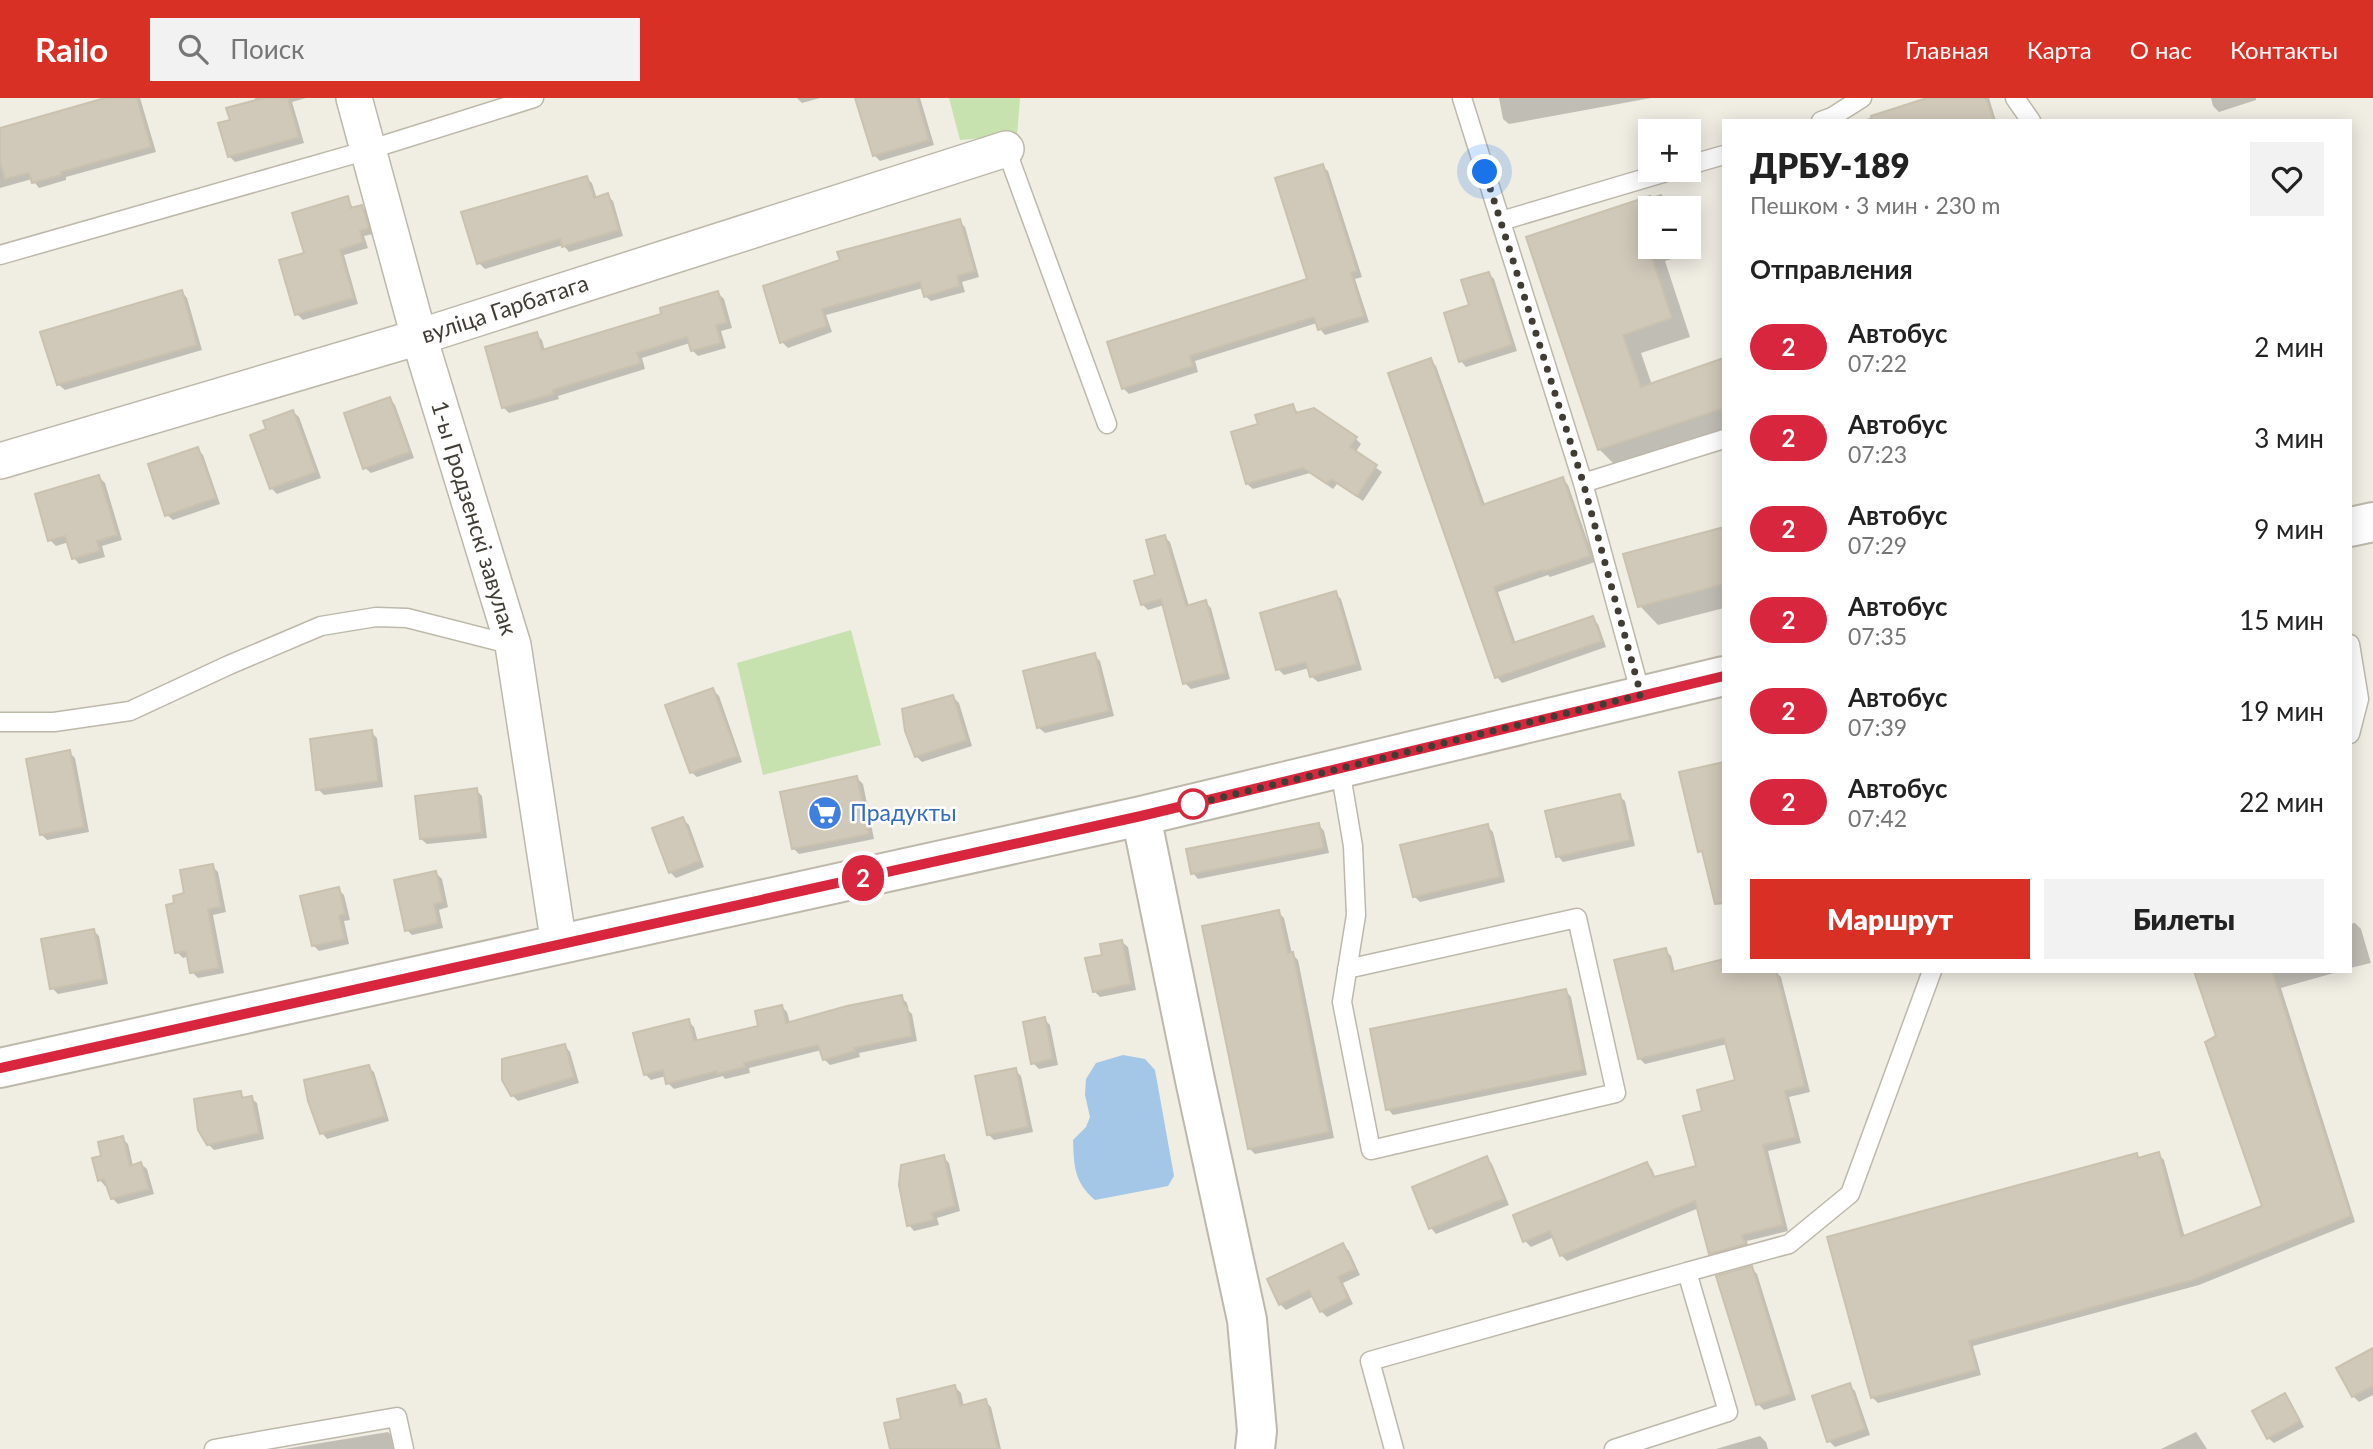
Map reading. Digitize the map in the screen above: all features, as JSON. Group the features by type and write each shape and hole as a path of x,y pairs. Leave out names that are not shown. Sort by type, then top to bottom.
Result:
{"street":[{"name":"1-ы Гродзенскі завулак","path":"354,98 419,337 513,645 559,945"},
{"name":"вуліца Гарбатага","path":"0,461 419,337 1006,149"},
{"path":"2352,527 2373,522"},
{"path":"0,1068 1141,816 1722,676"},
{"path":"1141,816 1247,1320 1256,1431 1255,1449"}],"lane":[{"path":"0,254 368,150 534,98"},
{"path":"1462,98 1583,482 1641,695"},
{"path":"1826,119 1862,98"},
{"path":"2015,98 2030,119"},
{"path":"1006,149 1107,424"},
{"path":"1701,162 1722,156"},
{"path":"1501,221 1638,180"},
{"path":"1583,482 1722,440"},
{"path":"0,722 54,722 130,711 229,664 321,626 376,617 407,618 513,645"},
{"path":"2352,656 2359,699 2352,726"},
{"path":"1340,769 1353,846 1356,915 1342,1002 1371,1150 1616,1093 1577,918 1348,969"},
{"path":"1394,1449 1370,1361 1788,1244 1850,1194 1931,973"},
{"path":"1614,1449 1728,1412 1687,1272"},
{"path":"214,1449 397,1417 404,1449"}],"green space":[{"path":"949,98 1020,98 1017,135 960,140"},
{"path":"851,630 881,745 763,775 737,663"}],"water":[{"path":"1123,1055 1145,1059 1155,1070 1174,1176 1168,1186 1095,1200 1083,1187 1076,1173 1073,1140 1086,1127 1090,1117 1085,1095 1086,1079 1096,1063"}],"building":[{"path":"105,98 137,98 151,147 61,172 62,175 32,183 29,173 5,179 0,163 0,128"},
{"path":"264,98 288,98 299,137 228,157 218,123 230,120 226,108"},
{"path":"855,98 917,98 929,140 873,156"},
{"path":"1927,98 1986,98 1993,119 1872,119 1871,116"},
{"path":"1323,164 1357,271 1351,273 1364,316 1318,330 1314,317 1190,356 1193,366 1122,389 1107,342 1307,279 1275,178"},
{"path":"587,176 594,198 608,193 619,230 562,247 560,239 477,264 461,212"},
{"path":"348,196 351,208 362,205 369,228 360,231 363,242 340,250 354,298 295,315 279,260 304,253 292,213"},
{"path":"1638,200 1638,259 1652,259 1672,318 1623,335 1641,387 1722,359 1722,409 1598,450 1526,237"},
{"path":"960,219 975,271 957,276 960,286 924,297 920,282 822,309 827,326 780,343 763,286 840,260 837,252"},
{"path":"1489,272 1512,345 1459,362 1444,313 1469,305 1461,280"},
{"path":"182,290 197,345 57,385 40,332"},
{"path":"718,291 727,323 716,325 721,343 691,351 687,337 637,353 641,363 553,390 554,394 502,408 485,347 537,332 542,350 661,314 660,308"},
{"path":"1431,358 1482,505 1563,477 1590,556 1494,587 1513,643 1593,616 1602,641 1495,678 1388,373"},
{"path":"390,397 410,452 363,469 344,413"},
{"path":"1293,404 1296,413 1314,408 1357,437 1350,447 1377,465 1357,496 1331,479 1327,484 1303,468 1246,484 1231,432 1258,424 1255,415"},
{"path":"293,410 316,472 270,489 250,435 266,429 263,421"},
{"path":"198,447 216,498 165,516 148,464"},
{"path":"99,475 117,535 97,541 100,551 72,559 65,536 48,541 35,494"},
{"path":"1722,528 1722,585 1638,607 1623,554"},
{"path":"1165,535 1186,606 1206,600 1225,673 1183,684 1161,599 1141,605 1134,581 1155,575 1146,540"},
{"path":"1336,591 1357,664 1310,677 1306,662 1276,670 1260,613"},
{"path":"1095,653 1109,711 1037,728 1023,671"},
{"path":"713,688 738,756 690,773 665,705"},
{"path":"953,695 967,740 915,757 905,731 902,709"},
{"path":"372,730 378,781 316,790 310,739"},
{"path":"70,750 84,827 40,835 26,759"},
{"path":"1722,762 1722,903 1715,904 1702,851 1698,852 1679,772"},
{"name":"Прадукты","path":"857,776 869,834 792,849 780,792"},
{"path":"477,788 482,833 420,839 415,796"},
{"path":"1620,794 1630,840 1556,857 1545,811"},
{"path":"683,817 700,861 669,873 652,828"},
{"path":"1319,823 1324,848 1191,874 1186,849"},
{"path":"1488,824 1500,877 1413,897 1400,845"},
{"path":"213,864 221,907 208,909 219,968 190,973 186,951 175,953 166,905 174,903 173,896 184,893 180,870"},
{"path":"436,871 443,902 434,904 438,923 405,931 394,880"},
{"path":"339,887 345,914 339,916 345,939 312,946 300,896"},
{"path":"1279,910 1288,953 1293,952 1329,1132 1248,1149 1202,926"},
{"path":"94,929 104,979 50,989 41,939"},
{"path":"1122,940 1131,984 1093,992 1085,958 1102,955 1100,944"},
{"path":"1666,948 1672,972 1722,960 1722,973 1777,973 1805,1086 1785,1091 1796,1137 1763,1145 1783,1225 1742,1235 1745,1244 1709,1254 1695,1201 1560,1256 1550,1231 1523,1242 1513,1215 1647,1162 1654,1177 1696,1166 1683,1116 1702,1111 1697,1090 1735,1080 1724,1038 1638,1059 1614,960"},
{"path":"2195,973 2273,973 2351,1216 2193,1280 1969,1341 1977,1370 1871,1398 1827,1237 2137,1153 2138,1158 2159,1152 2181,1237 2262,1206 2205,1042 2216,1036"},
{"path":"1566,989 1583,1070 1386,1110 1370,1029"},
{"path":"902,995 904,1006 907,1006 912,1036 854,1048 855,1051 823,1060 818,1045 744,1063 745,1067 666,1084 663,1070 644,1075 633,1033 689,1019 694,1041 758,1026 755,1011 782,1005 786,1023 847,1006"},
{"path":"1045,1017 1053,1059 1031,1064 1023,1022"},
{"path":"565,1044 574,1077 511,1096 502,1080 502,1059"},
{"path":"369,1065 385,1116 320,1134 308,1101 304,1080"},
{"path":"1016,1068 1028,1127 987,1135 975,1076"},
{"path":"241,1091 242,1098 252,1096 259,1133 207,1145 198,1130 194,1099"},
{"path":"123,1136 130,1166 141,1162 149,1189 111,1199 104,1179 98,1181 92,1158 101,1156 98,1142"},
{"path":"944,1155 955,1206 932,1213 934,1220 907,1226 899,1185 901,1165"},
{"path":"1487,1156 1504,1199 1429,1229 1412,1187"},
{"path":"1343,1243 1355,1269 1338,1277 1348,1298 1320,1312 1309,1290 1279,1305 1267,1279"},
{"path":"1752,1266 1791,1394 1756,1405 1716,1276"},
{"path":"2373,1348 2373,1386 2352,1397 2336,1368"},
{"path":"1850,1383 1865,1429 1827,1442 1812,1396"},
{"path":"955,1385 960,1406 986,1399 998,1449 890,1449 884,1423 901,1419 897,1399"},
{"path":"2285,1393 2300,1421 2267,1439 2252,1411"}],"bus line":[{"name":"2","path":"0,1068 1141,816 1722,676"}],"place":[{"name":"Прадукты","path":"825,813"}],"route":[{"path":"1193,804 1190,805 1641,695 1583,482 1485,172"}]}
